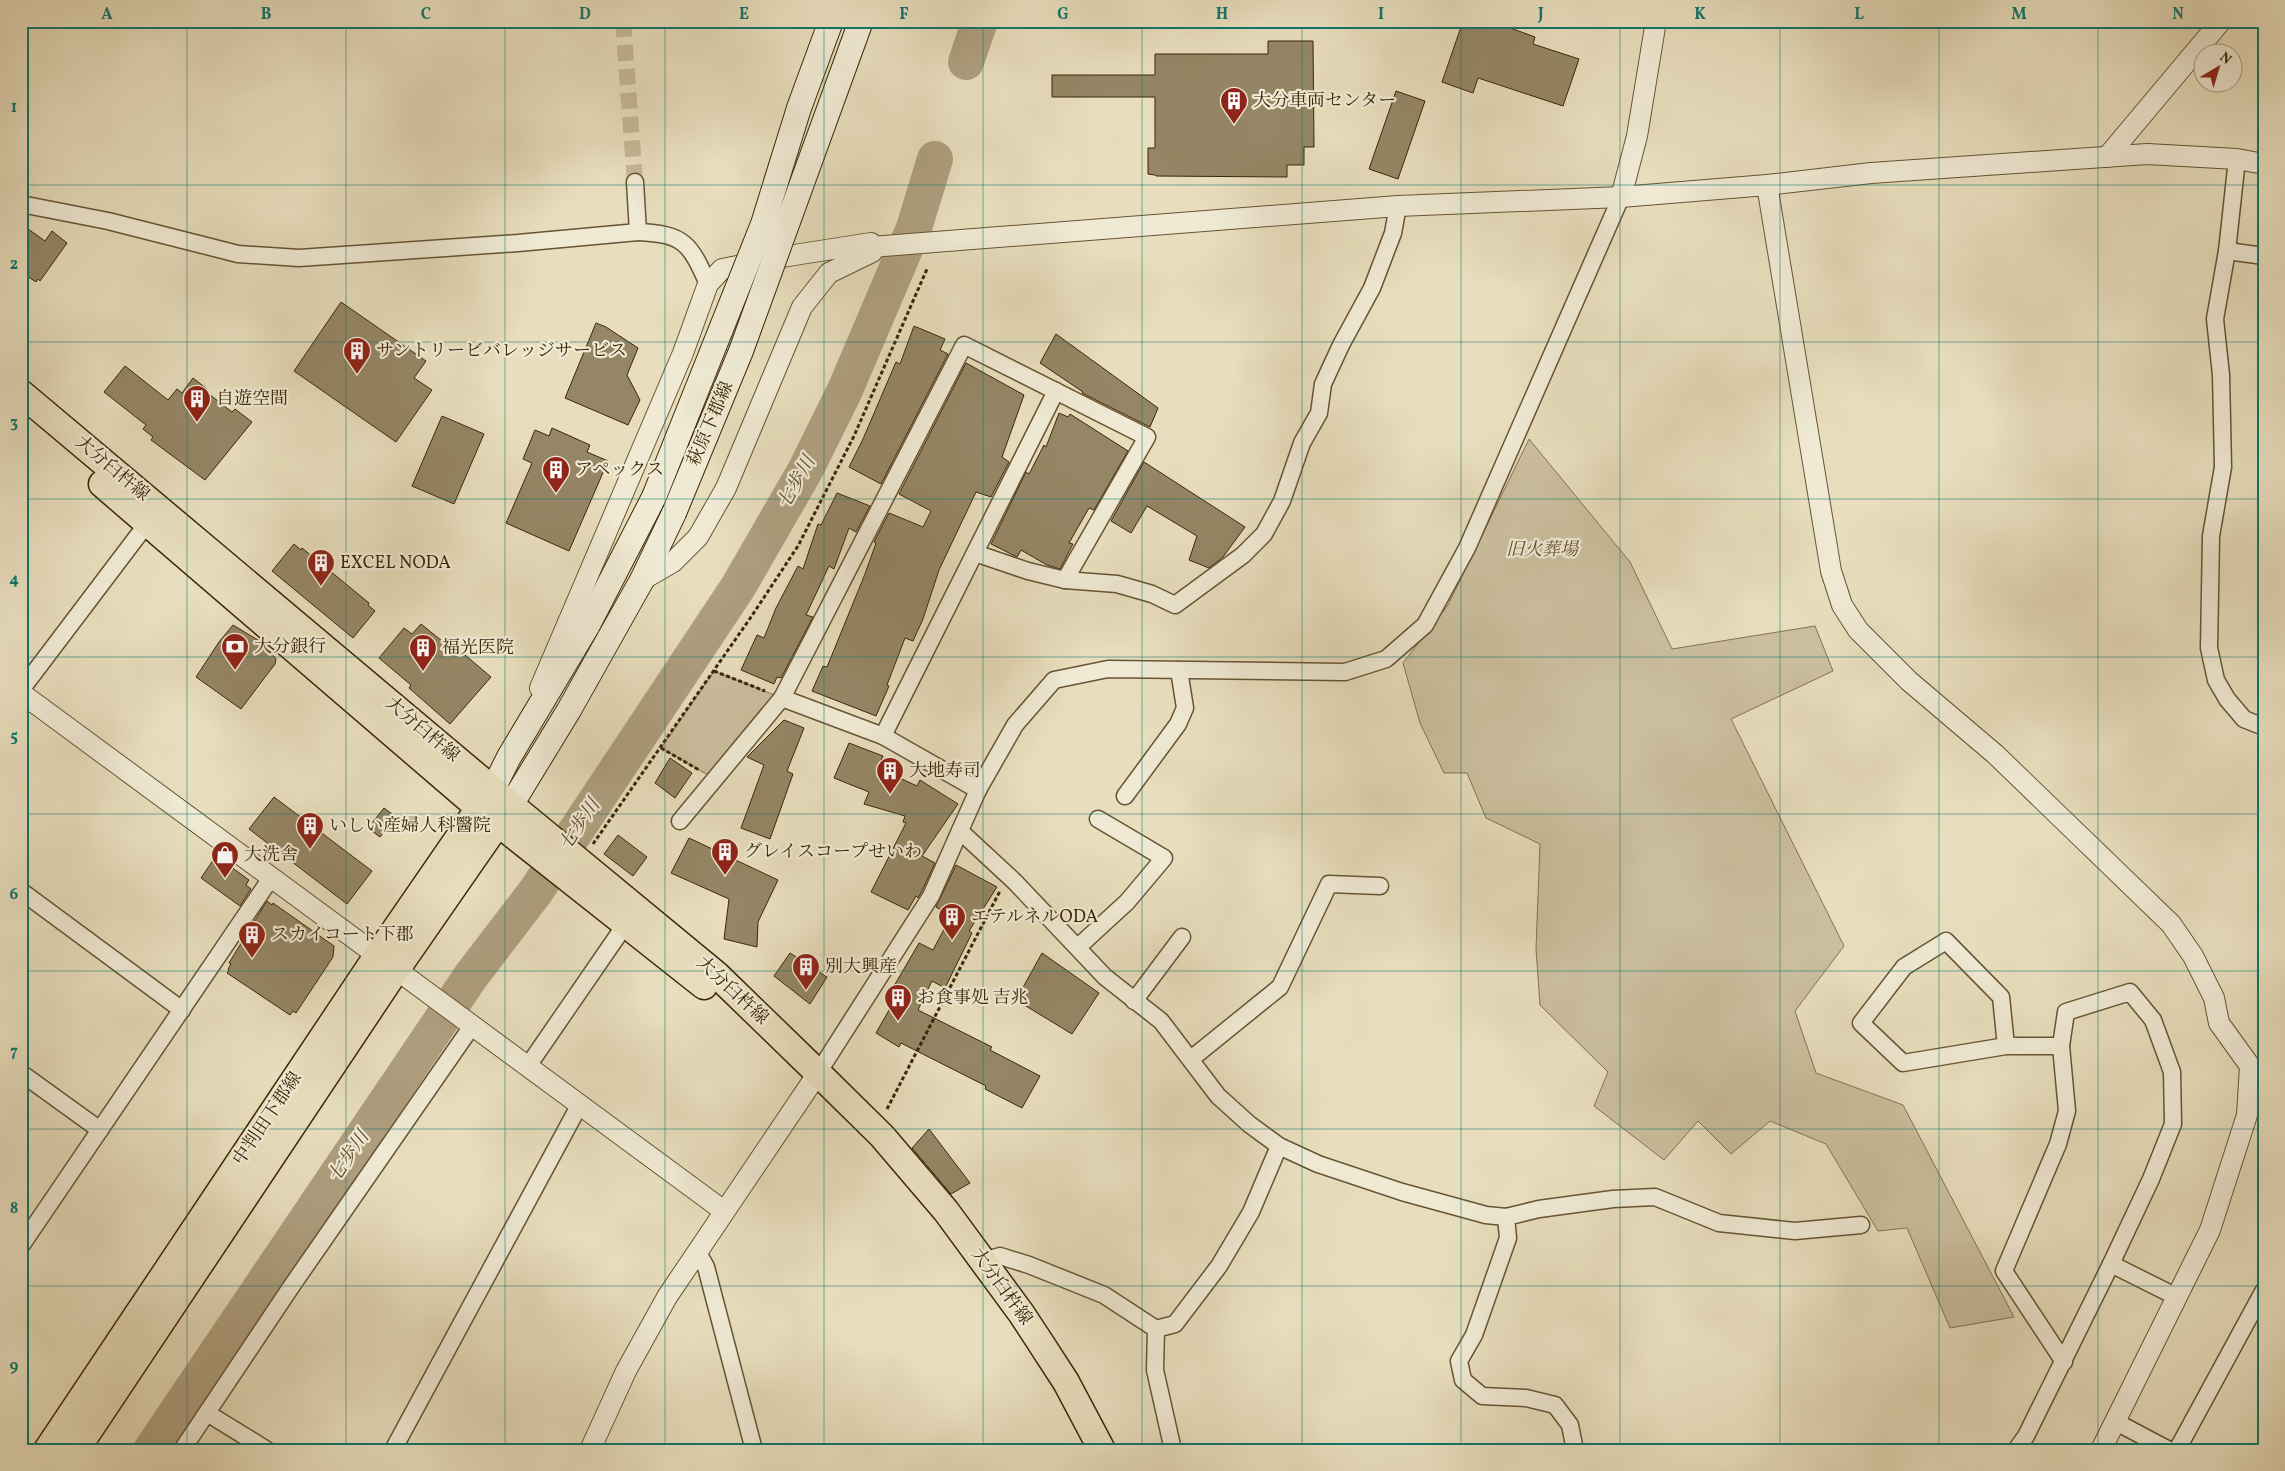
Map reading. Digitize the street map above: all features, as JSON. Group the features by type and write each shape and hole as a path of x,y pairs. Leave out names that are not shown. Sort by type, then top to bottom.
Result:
{"main road":[{"name":"萩原下郡線","path":"495,806 509,757 588,625 654,497 718,342 763,224 799,108 831,21"},
{"name":"萩原下郡線","path":"495,806 569,710 642,580 674,513 741,351 861,21"},
{"name":"大分臼杵線","path":"21,393 153,516 495,806 536,840 579,863 718,975 818,1072 877,1130 917,1175 983,1261 1066,1382 1102,1450"},
{"name":"大分臼杵線","path":"21,416 153,516"},
{"name":"中判田下郡線","path":"47,1450 387,964 495,806"},
{"name":"大分臼杵線","path":"579,863 625,925 749,1022 818,1072"},
{"name":"中判田下郡線","path":"76,1450 387,964"}],"street":[{"path":"590,1450 626,1372 667,1297 818,1072 931,896 978,790 1015,725 1054,680 1108,669 1345,672 1386,659 1425,625 1468,548 1621,197 1637,136 1656,21"},
{"path":"2107,157 2220,21"},
{"path":"871,247 1398,206 1621,197 1766,185 1871,173 2146,154 2237,159 2264,164"},
{"path":"2237,159 2227,251 2215,319 2222,393 2223,467 2211,536 2209,648 2216,680 2227,700 2244,719 2264,727"},
{"path":"635,182 638,232"},
{"path":"1766,185 1831,571 1842,605 1858,630 1909,681 1995,754 2171,924 2193,956 2214,998 2219,1023 2257,1068 2247,1115 2210,1230 2101,1450"},
{"path":"21,204 108,221 238,254 299,258 508,244 638,232 669,236 684,243 695,255 708,284"},
{"path":"975,553 1028,571 1065,580 1117,584 1152,594 1175,605 1243,556 1264,534 1282,501 1302,443 1319,414 1323,384 1341,344 1372,288 1393,233 1398,206"},
{"path":"546,696 540,688 683,353 708,284 722,268 870,243 872,252 829,273 802,308 726,488 698,537 673,562 642,580"},
{"path":"2227,251 2264,256"},
{"path":"680,820 782,698 964,345 1147,437 1065,580"},
{"path":"883,736 1056,391"},
{"path":"153,516 21,692 724,1211"},
{"path":"1125,796 1178,724 1185,708 1179,670"},
{"path":"782,698 883,736 978,790"},
{"path":"1078,947 1127,902 1164,858 1098,819"},
{"path":"960,831 1008,876 1105,976 1161,1021 1218,1096 1249,1124 1279,1146 1318,1164 1402,1192 1486,1215 1506,1217 1539,1209 1613,1199 1655,1197 1719,1223 1795,1231 1860,1225"},
{"path":"21,1246 271,878"},
{"path":"1191,1059 1280,987 1329,884 1380,886"},
{"path":"21,891 182,1010"},
{"path":"528,1066 625,925"},
{"path":"1134,1001 1182,937"},
{"path":"2006,1046 2002,997 1946,941 1904,966 1861,1023 1903,1063 2006,1046 2061,1046"},
{"path":"2016,1450 2026,1436 2064,1362 2151,1179 2173,1124 2172,1072 2153,1020 2130,992 2066,1012 2061,1046 2066,1111 2058,1144 2004,1271 2064,1362"},
{"path":"182,1450 470,1025"},
{"path":"21,1073 100,1130"},
{"path":"393,1450 580,1104"},
{"path":"983,1261 1000,1256 1029,1265 1104,1295 1156,1329 1176,1324 1220,1266 1251,1212 1279,1146"},
{"path":"1506,1217 1508,1238 1474,1335 1460,1361 1463,1380 1482,1396 1526,1398 1555,1405 1570,1425 1576,1450"},
{"path":"697,1251 706,1267 754,1450"},
{"path":"2111,1264 2178,1297"},
{"path":"2177,1450 2264,1290"},
{"path":"1156,1329 1156,1370 1172,1450"},
{"path":"207,1413 267,1450"},
{"path":"2116,1422 2169,1450"}],"path":[{"path":"579,863 714,671 798,546 854,436 927,269"},
{"path":"714,671 782,698"},
{"path":"660,748 714,779"},
{"path":"886,1112 1008,876"}],"green space":[{"name":"旧火葬場","path":"1529,439 1630,562 1672,649 1815,626 1833,671 1731,719 1844,946 1795,1011 1816,1073 1903,1105 2014,1317 1950,1328 1907,1228 1878,1231 1826,1144 1770,1121 1731,1154 1698,1121 1664,1160 1594,1106 1608,1072 1540,1005 1536,949 1540,844 1486,818 1467,773 1444,773 1420,723 1403,663 1448,605"},
{"path":"714,671 782,698 715,779 661,748"}],"building":[{"path":"1463,21 1491,21 1535,37 1533,44 1579,59 1563,106 1478,78 1473,93 1442,82"},
{"name":"大分車両センター","path":"1268,41 1313,41 1314,147 1304,147 1304,165 1287,165 1287,177 1156,176 1148,174 1148,148 1155,148 1155,97 1052,97 1052,75 1155,75 1155,54 1268,54"},
{"path":"1396,91 1425,101 1398,179 1369,169"},
{"path":"21,224 45,241 52,231 67,243 40,281 38,279 36,282 21,272"},
{"name":"サントリービバレッジサービス","path":"341,302 426,361 414,378 432,390 396,442 294,371"},
{"path":"596,323 606,327 638,348 627,375 640,400 628,425 565,398"},
{"path":"914,326 945,339 940,350 948,354 881,484 849,467 896,362 900,364"},
{"path":"1056,334 1158,408 1150,427 1082,393 1040,363"},
{"path":"966,363 1024,395 1002,457 1009,462 991,497 976,492 939,570 923,619 913,641 905,638 887,685 889,686 876,716 812,691 823,666 827,667 865,574 876,543 874,542 889,513 923,527 931,511 899,494"},
{"name":"自遊空間","path":"125,366 168,400 177,389 182,393 193,378 207,389 205,391 232,412 235,409 252,422 205,480 151,440 153,437 143,429 146,425 104,392"},
{"path":"1059,413 1068,417 1070,414 1128,451 1094,510 1089,508 1069,543 1073,544 1060,569 1047,565 1021,550 1017,557 991,544 1026,472 1029,474 1044,445 1046,447"},
{"path":"442,416 484,434 454,504 412,486"},
{"name":"アペックス","path":"552,428 590,445 587,452 608,461 569,551 506,523 532,463 523,459 535,430 549,436"},
{"path":"1144,462 1245,527 1223,557 1209,568 1189,560 1197,536 1147,506 1131,533 1111,521"},
{"path":"837,493 870,506 856,532 849,528 834,569 829,566 806,615 813,617 781,678 777,677 774,684 741,670 757,635 764,638 776,608 798,566 803,569 818,524 821,525"},
{"name":"EXCEL NODA","path":"294,544 301,550 302,548 369,603 368,605 375,611 353,638 272,571"},
{"name":"福光医院","path":"421,624 442,641 445,638 491,677 450,724 409,688 411,685 379,658 404,628 412,634"},
{"name":"大分銀行","path":"233,625 266,645 276,659 275,664 241,709 196,677 219,642"},
{"path":"784,720 804,728 787,771 793,774 770,839 741,828 764,765 747,757"},
{"path":"849,743 883,756 878,768 917,786 920,780 958,804 922,856 935,863 918,898 916,896 908,910 871,892 906,823 903,822 905,816 864,804 869,792 834,778"},
{"path":"670,758 692,773 675,798 655,783"},
{"name":"いしい産婦人科醫院","path":"274,797 372,871 347,904 249,829"},
{"path":"384,808 396,817 380,837 368,828"},
{"path":"618,835 647,857 633,876 604,854"},
{"name":"グレイスコープせいわ","path":"689,838 778,880 758,922 757,947 724,939 729,899 671,873"},
{"name":"大洗舎","path":"216,856 249,880 246,885 251,889 240,906 201,878"},
{"path":"956,865 997,887 969,931 972,933 945,988 932,981 918,1010 992,1047 990,1050 1040,1076 1022,1108 985,1089 986,1086 901,1043 899,1047 876,1033 901,989 894,986 919,943 933,950 951,916 936,907"},
{"name":"スカイコート下郡","path":"267,901 272,905 273,903 334,946 333,957 296,1013 293,1011 290,1015 227,973 231,964 229,963"},
{"name":"別大興産","path":"790,953 827,977 810,1004 774,976"},
{"path":"1042,953 1099,993 1072,1034 1016,1000"},
{"path":"929,1129 970,1183 951,1194 912,1148"}],"waterway":[{"name":"七歩川","path":"966,62 980,21"},
{"name":"七歩川","path":"151,1450 471,976 536,891 738,587 806,469 845,390 914,228 935,159"}],"tunnel":[{"path":"623,21 635,182"}],"place":[{"name":"大分車両センター","path":"1234,125"},
{"name":"サントリービバレッジサービス","path":"357,375"},
{"name":"自遊空間","path":"197,423"},
{"name":"アペックス","path":"556,494"},
{"name":"EXCEL NODA","path":"321,587"},
{"name":"大分銀行","path":"235,671"},
{"name":"福光医院","path":"423,672"},
{"name":"大地寿司","path":"890,795"},
{"name":"いしい産婦人科醫院","path":"310,850"},
{"name":"グレイスコープせいわ","path":"725,876"},
{"name":"大洗舎","path":"225,879"},
{"name":"エテルネルODA","path":"952,941"},
{"name":"スカイコート下郡","path":"252,959"},
{"name":"別大興産","path":"806,991"},
{"name":"お食事処 吉兆","path":"898,1022"}]}
